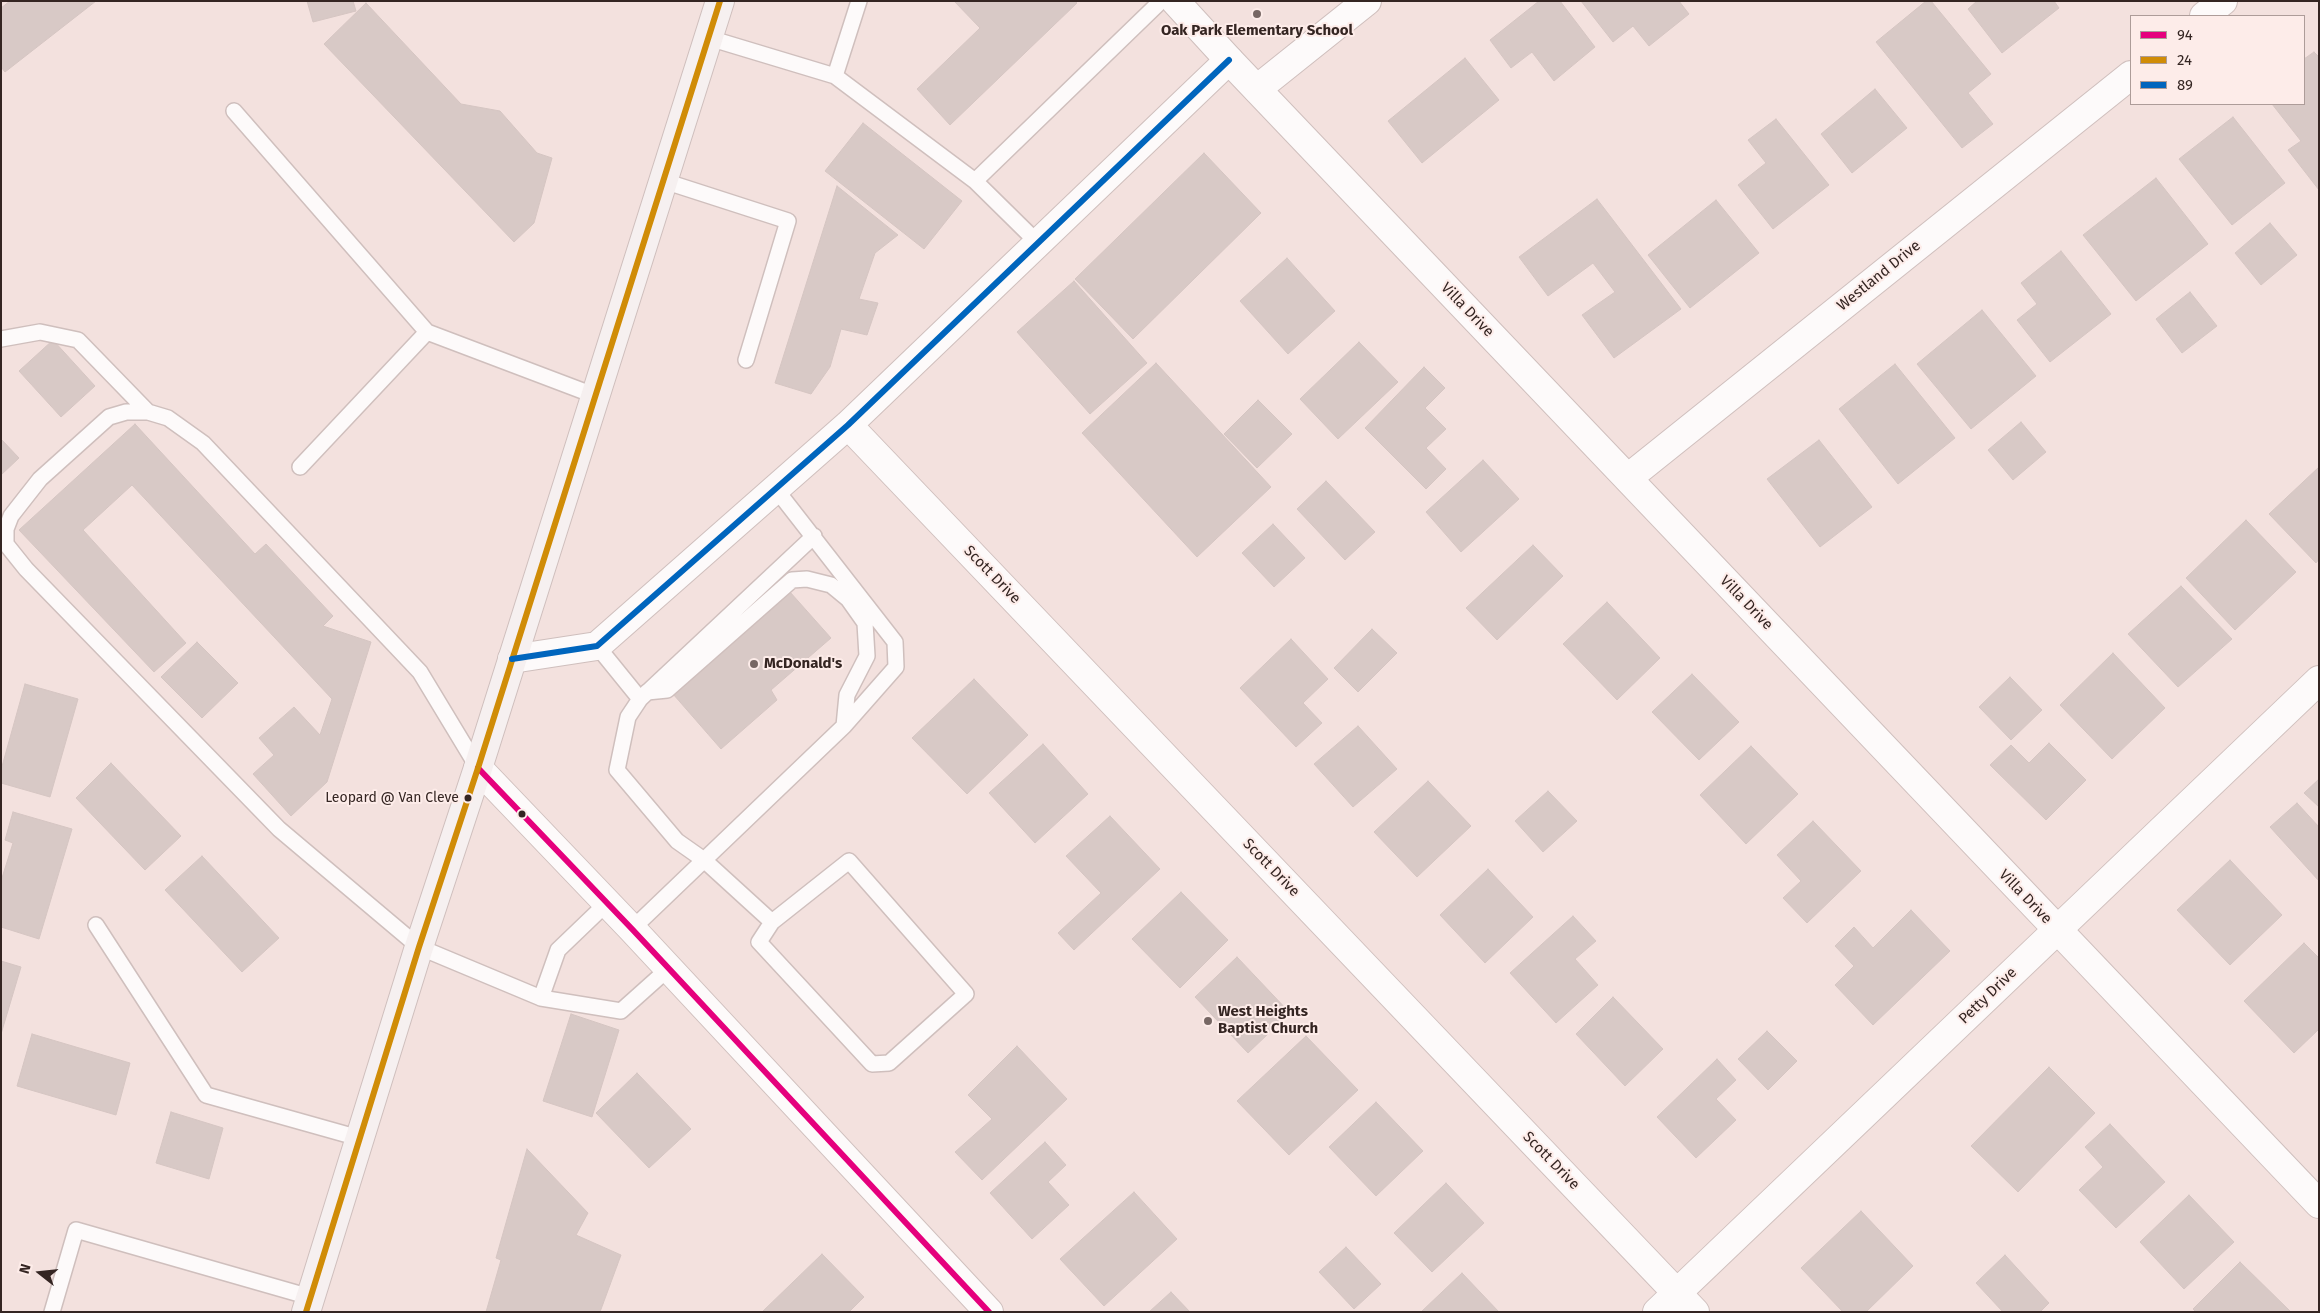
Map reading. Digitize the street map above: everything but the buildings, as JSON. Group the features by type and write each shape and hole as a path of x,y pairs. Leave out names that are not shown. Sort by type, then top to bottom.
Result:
{"main road":[{"path":"308,1304 419,947 478,768 720,1"}],"street":[{"name":"Villa Drive","path":"1175,1 1229,60 2319,1204"},
{"path":"1257,89 1368,1"},
{"path":"2205,15 2223,1"},
{"path":"512,659 596,646 848,424 1229,60"},
{"name":"Westland Drive","path":"1628,478 2130,76"},
{"name":"Scott Drive","path":"848,424 1686,1302"},
{"name":"Petty Drive","path":"1657,1312 1686,1302 2057,930 2319,680"},
{"path":"478,768 632,928 668,970 989,1312"}],"lane":[{"path":"834,76 859,1"},
{"path":"975,181 1160,1"},
{"path":"709,38 834,76 975,181 1038,243"},
{"path":"234,111 427,332 596,396"},
{"path":"664,181 788,221 746,360"},
{"path":"1,339 40,332 78,340 148,412"},
{"path":"300,467 427,332"},
{"path":"478,768 420,672 203,443 168,418 148,412 126,412 109,416 40,479 12,516 6,528 6,544 26,569 279,829 419,947 541,998 621,1011 668,970"},
{"path":"632,928 844,726 896,667 895,642 775,488"},
{"path":"772,922 704,860 677,841 617,770 628,717 644,696 814,536"},
{"path":"644,696 666,690 792,580 807,579 831,585 848,598 864,623 867,656 847,695 844,726"},
{"path":"596,646 644,696"},
{"path":"849,861 966,994 889,1063 872,1064 759,942 772,922 849,861"},
{"path":"541,998 558,950 607,903"},
{"path":"96,925 206,1095 359,1138"},
{"path":"52,1312 76,1230 308,1304"}],"transit line":[{"name":"24","path":"306,1312 419,947 478,768 720,1"},
{"name":"89","path":"512,659 597,646 848,425 1229,60"},
{"name":"94","path":"478,768 632,929 989,1312"}],"place":[{"name":"Oak Park Elementary School","path":"1257,14"},
{"name":"McDonald's","path":"754,664"},
{"name":"Leopard @ Van Cleve","path":"468,798"},
{"name":"West Heights Baptist Church","path":"1208,1021"}]}
